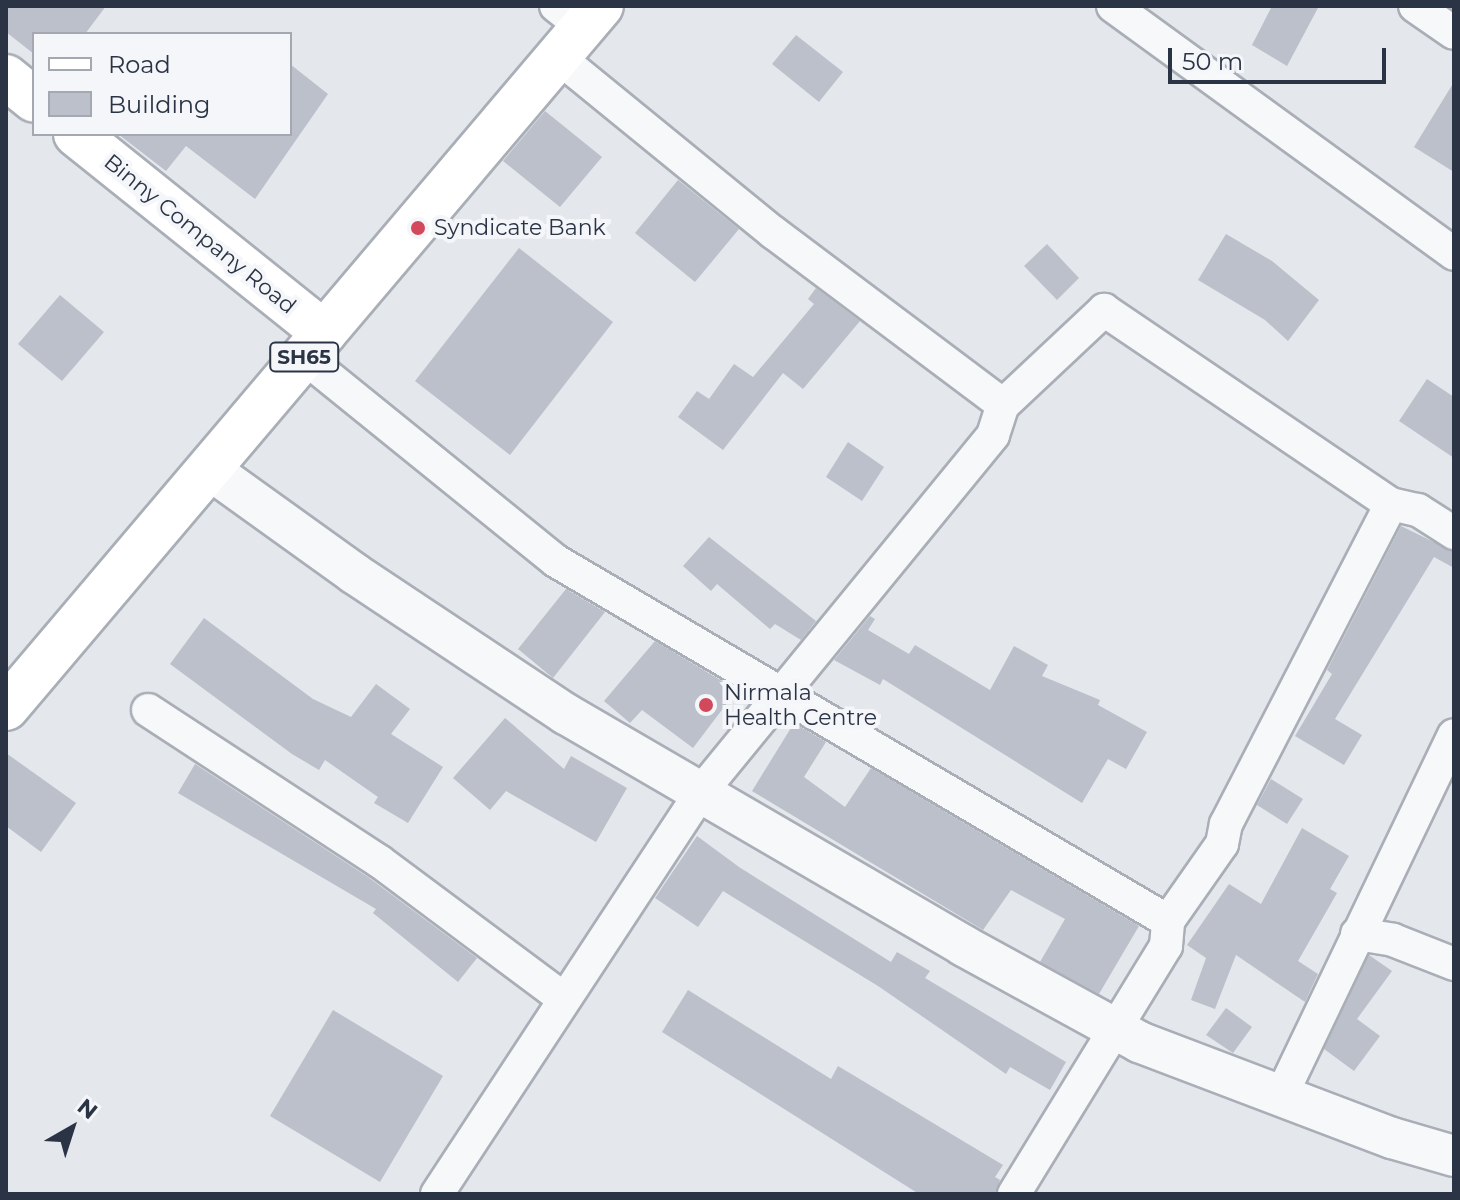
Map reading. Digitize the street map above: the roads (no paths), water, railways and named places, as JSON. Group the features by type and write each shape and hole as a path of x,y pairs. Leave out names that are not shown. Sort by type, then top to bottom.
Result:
{"main road":[{"name":"SH65","path":"6,708 314,345 575,24"},
{"path":"6,77 32,98"},
{"name":"Binny Company Road","path":"78,136 314,345"}],"street":[{"path":"1113,6 1454,254"},
{"path":"1415,6 1454,33"},
{"path":"575,24 774,233 1003,405"},
{"path":"437,1194 701,792 778,692 993,435 1003,405 1104,310 1391,504 1418,510 1454,533"},
{"path":"314,345 556,561 1168,921"},
{"path":"209,469 355,574 566,714 1117,1030 1281,1096 1454,1156"},
{"path":"1014,1194 1166,946 1168,921 1222,844 1226,824 1391,504"},
{"path":"148,710 379,861 563,998"},
{"path":"1281,1096 1454,735"},
{"path":"1357,934 1393,940 1454,964"}],"place":[{"name":"Syndicate Bank","path":"418,228"},
{"name":"Nirmala Health Centre","path":"706,705"}]}
